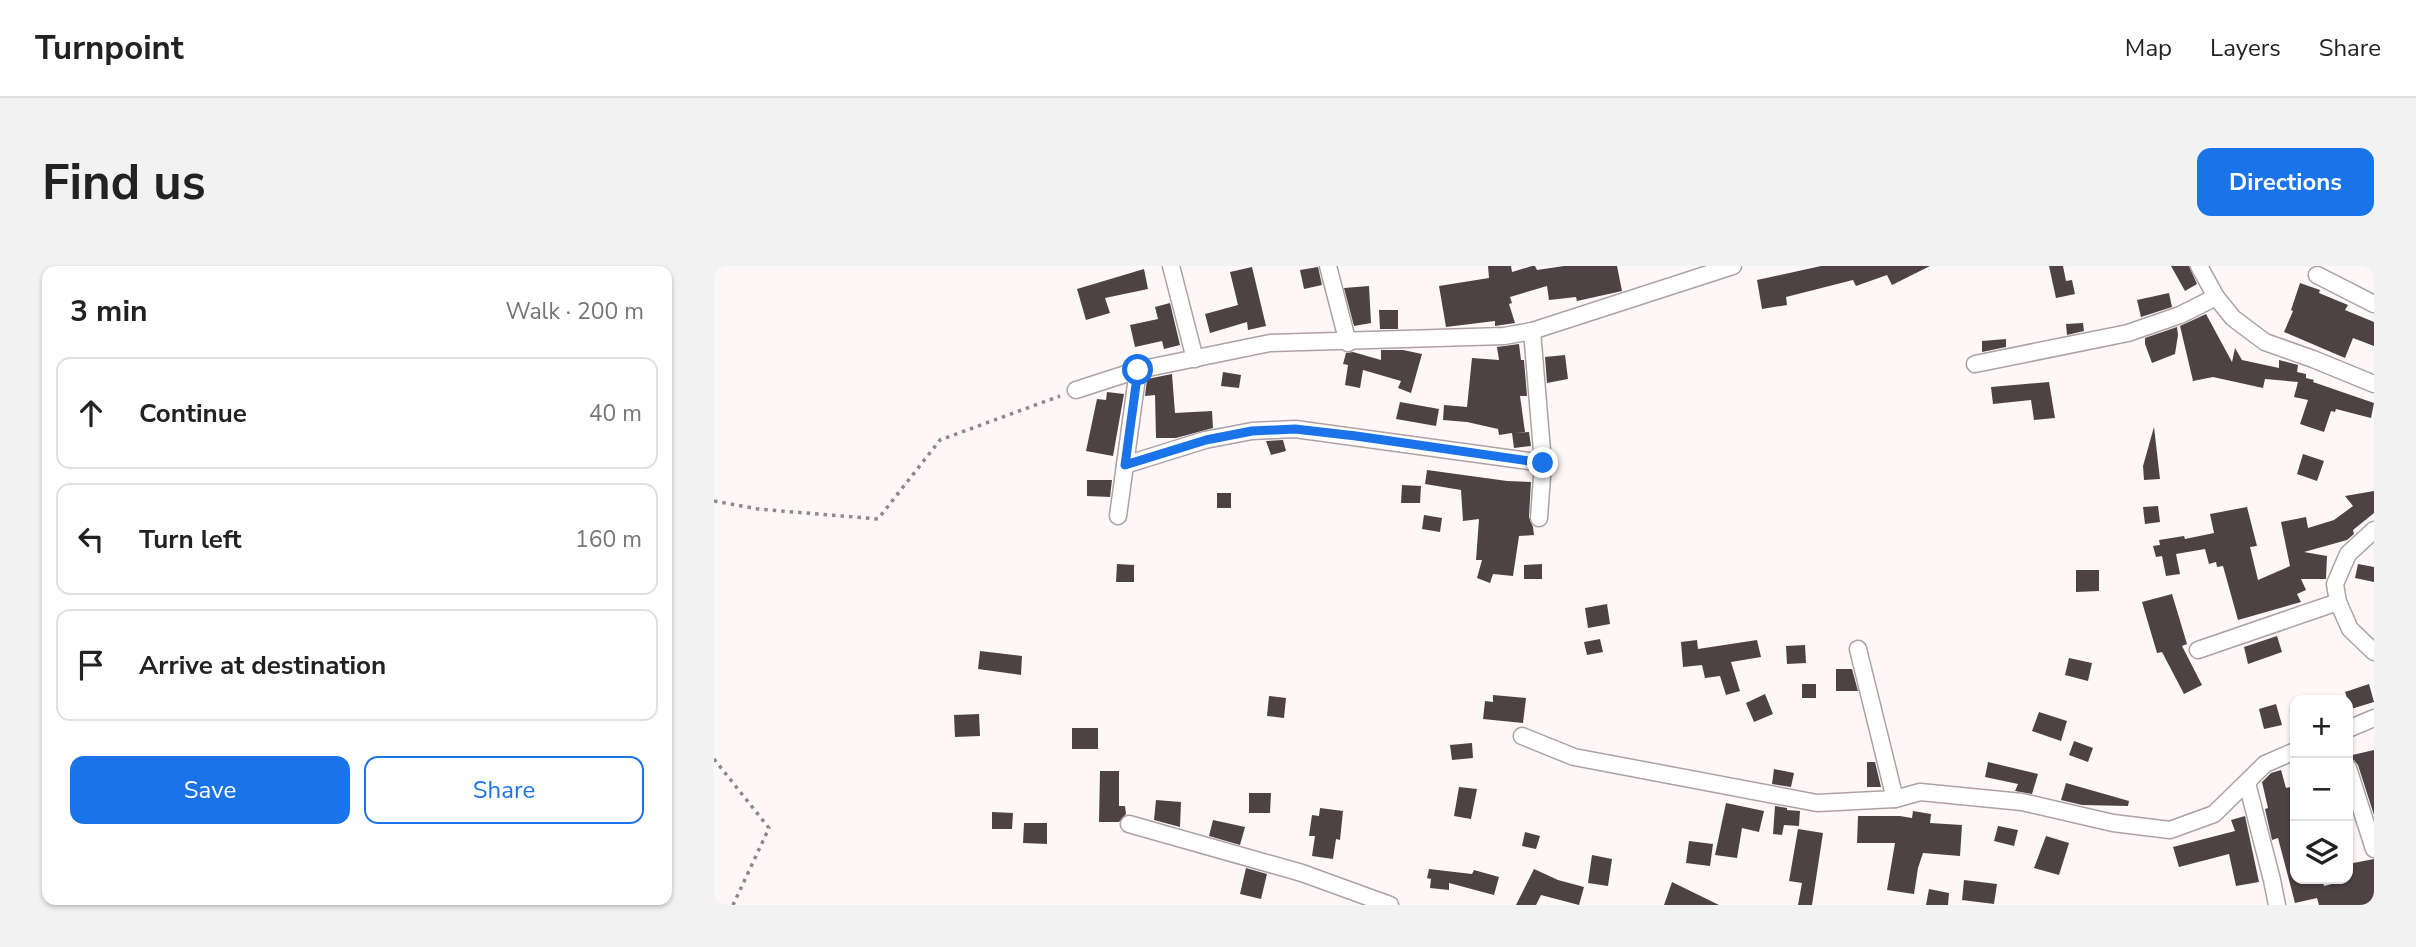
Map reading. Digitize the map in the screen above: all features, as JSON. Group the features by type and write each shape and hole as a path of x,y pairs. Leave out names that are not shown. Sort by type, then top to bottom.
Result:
{"street":[{"path":"1171,266 1195,359"},
{"path":"1328,266 1348,343"},
{"path":"1076,390 1138,370 1270,343 1504,337 1532,331 1733,266"},
{"path":"2199,266 2216,297 2233,318 2265,342 2374,384"},
{"path":"2316,275 2374,304"},
{"path":"1975,364 2128,333 2180,315 2216,297"},
{"path":"1532,331 1543,463 1539,518"},
{"path":"1118,516 1138,370"},
{"path":"1125,465 1206,440 1252,431 1295,429 1543,463"},
{"path":"2374,530 2339,554 2335,583 2338,602 2350,629 2374,652"},
{"path":"2198,650 2338,602"},
{"path":"1858,649 1895,799"},
{"path":"2353,727 2374,718"},
{"path":"1522,736 1574,757 1807,802 1842,803 1895,799 1920,792 2022,802 2113,823 2170,830 2214,814 2265,764 2290,753"},
{"path":"2247,783 2277,905"},
{"path":"2353,784 2374,849"},
{"path":"1129,824 1302,873 1390,905"}],"path":[{"path":"714,501 758,509 878,519 940,440 1076,390"},
{"path":"714,759 769,828 733,905"}],"building":[{"path":"1488,266 1511,266 1512,272 1532,266 1537,270 1564,266 1617,266 1622,291 1577,301 1576,297 1549,300 1547,286 1510,297 1512,303 1509,304 1515,323 1495,326 1495,321 1446,327 1439,286 1489,278"},
{"path":"1821,266 1930,266 1892,285 1887,275 1856,286 1853,280 1786,297 1787,305 1762,309 1757,280"},
{"path":"2049,266 2063,266 2066,281 2072,280 2075,294 2056,298"},
{"path":"2171,266 2189,266 2197,284 2185,291"},
{"path":"1252,267 1266,326 1248,330 1247,322 1210,333 1205,314 1238,305 1230,272"},
{"path":"1318,267 1322,285 1304,289 1300,270"},
{"path":"1144,269 1148,289 1105,298 1110,313 1086,320 1077,289"},
{"path":"2300,283 2320,290 2319,293 2348,305 2345,310 2374,322 2374,346 2353,338 2345,358 2284,332"},
{"path":"1369,286 1371,323 1354,326 1344,288"},
{"path":"2169,293 2172,307 2141,317 2137,300"},
{"path":"1170,303 1180,345 1164,349 1162,341 1135,347 1130,325 1158,319 1155,307"},
{"path":"1379,310 1398,310 1398,329 1380,329"},
{"path":"2206,314 2232,362 2235,348 2242,360 2279,368 2279,360 2298,365 2297,372 2306,374 2306,378 2314,380 2313,382 2374,403 2371,418 2336,409 2335,412 2331,411 2324,432 2300,424 2308,400 2294,397 2298,382 2265,379 2263,388 2213,377 2193,381 2180,326"},
{"path":"2083,323 2084,331 2067,335 2066,324"},
{"path":"2177,327 2175,354 2152,363 2145,338"},
{"path":"2006,339 2006,347 1982,352 1982,341"},
{"path":"1519,344 1521,360 1524,360 1527,396 1520,396 1525,432 1514,433 1529,432 1531,446 1514,448 1512,433 1499,435 1498,429 1443,420 1444,405 1467,407 1472,358 1499,360 1497,347"},
{"path":"1381,350 1403,350 1422,354 1411,393 1398,388 1401,381 1363,370 1360,388 1345,385 1348,365 1343,364 1346,353 1353,352 1381,360"},
{"path":"1565,355 1568,379 1547,383 1545,357"},
{"path":"1223,372 1241,375 1239,388 1221,386"},
{"path":"1172,374 1175,413 1212,411 1213,428 1176,438 1156,438 1155,395 1145,396 1147,379"},
{"path":"2049,382 2055,418 2034,420 2031,400 1993,404 1991,387"},
{"path":"1107,392 1124,394 1113,456 1086,451 1097,399 1106,400"},
{"path":"1400,402 1439,409 1436,426 1396,419"},
{"path":"2154,427 2160,479 2144,480 2143,466"},
{"path":"1283,440 1286,451 1271,455 1266,441"},
{"path":"2303,454 2324,461 2317,481 2297,474"},
{"path":"1427,470 1531,482 1529,517 1534,535 1519,536 1513,576 1493,574 1490,583 1477,578 1482,560 1476,560 1479,519 1463,521 1461,490 1425,484"},
{"path":"1087,480 1112,480 1110,497 1087,496"},
{"path":"1402,485 1421,486 1420,503 1401,503"},
{"path":"2374,491 2374,513 2353,530 2354,534 2347,540 2304,552 2327,556 2326,579 2301,579 2306,590 2297,594 2301,602 2238,620 2223,566 2217,567 2216,562 2209,564 2205,549 2176,554 2180,574 2166,576 2162,556 2156,557 2153,546 2160,545 2159,540 2184,536 2185,539 2214,533 2210,514 2247,507 2257,546 2250,547 2258,580 2290,566 2281,522 2306,517 2308,528 2334,520 2353,506 2345,496"},
{"path":"1217,493 1231,493 1231,508 1217,508"},
{"path":"2158,506 2160,522 2145,524 2143,507"},
{"path":"1424,515 1442,518 1440,532 1422,529"},
{"path":"1117,564 1134,565 1134,582 1116,582"},
{"path":"1542,564 1542,579 1524,579 1524,565"},
{"path":"2358,564 2374,567 2374,582 2355,578"},
{"path":"2076,570 2099,570 2099,591 2076,592"},
{"path":"2172,594 2187,644 2182,646 2202,685 2184,694 2162,652 2157,653 2142,602"},
{"path":"1607,604 1610,624 1588,628 1585,608"},
{"path":"2277,636 2282,652 2248,664 2244,647"},
{"path":"1600,639 1603,652 1587,655 1584,642"},
{"path":"1697,640 1698,649 1757,640 1761,657 1731,662 1740,691 1726,695 1720,676 1705,678 1702,665 1683,667 1681,642"},
{"path":"1805,645 1806,663 1787,664 1786,646"},
{"path":"980,651 1022,656 1021,675 978,669"},
{"path":"2069,658 2092,663 2088,681 2065,675"},
{"path":"1836,669 1852,669 1858,691 1836,691"},
{"path":"1802,684 1816,684 1816,698 1802,698"},
{"path":"2369,684 2374,702 2353,708 2353,695 2346,695 2345,692"},
{"path":"1765,694 1773,714 1754,722 1746,703"},
{"path":"1493,695 1526,698 1523,723 1483,719 1485,701 1493,702"},
{"path":"1269,696 1286,698 1284,718 1267,716"},
{"path":"2276,704 2282,725 2264,729 2259,709"},
{"path":"2039,712 2067,721 2061,741 2032,731"},
{"path":"979,714 980,736 955,737 954,715"},
{"path":"1072,728 1098,728 1098,749 1072,749"},
{"path":"2074,741 2093,748 2088,762 2069,755"},
{"path":"1472,743 1473,758 1452,760 1450,745"},
{"path":"2374,750 2374,815 2358,765 2353,760 2353,755"},
{"path":"1867,762 1875,762 1881,787 1867,787"},
{"path":"1988,762 2038,774 2032,794 2015,791 2018,784 1985,777"},
{"path":"1774,769 1794,773 1791,787 1772,784"},
{"path":"2281,770 2286,788 2290,787 2290,884 2278,838 2272,840 2265,809 2268,808 2262,782 2271,773"},
{"path":"1100,771 1119,771 1119,806 1125,806 1126,814 1119,822 1099,822"},
{"path":"2066,783 2129,801 2128,806 2082,805 2061,800"},
{"path":"1459,787 1477,789 1471,819 1454,816"},
{"path":"1249,793 1271,793 1270,813 1249,813"},
{"path":"1156,800 1181,802 1180,827 1154,820"},
{"path":"1726,803 1764,811 1759,832 1742,828 1737,858 1715,855"},
{"path":"1775,806 1800,811 1799,826 1784,825 1782,835 1773,834"},
{"path":"1320,808 1343,811 1340,840 1336,839 1333,859 1312,856 1315,836 1309,836 1312,815 1319,816"},
{"path":"1913,811 1931,814 1930,823 1962,825 1960,856 1923,853 1914,894 1887,890 1895,843 1857,843 1858,816 1912,818"},
{"path":"992,812 1013,813 1012,829 992,829"},
{"path":"2245,816 2259,882 2236,886 2229,854 2179,867 2173,847 2235,831 2231,820"},
{"path":"1213,820 1245,827 1240,845 1209,836"},
{"path":"1024,823 1047,823 1047,844 1023,843"},
{"path":"1998,826 2018,830 2014,846 1994,841"},
{"path":"1798,829 1823,833 1812,905 1798,905 1802,883 1789,881"},
{"path":"1525,832 1540,836 1536,849 1522,846"},
{"path":"2046,836 2069,843 2059,875 2034,868"},
{"path":"1689,841 1713,844 1710,866 1686,863"},
{"path":"1592,855 1612,859 1608,886 1588,883"},
{"path":"2374,859 2374,905 2319,905 2317,898 2295,903 2290,884 2353,884 2353,863"},
{"path":"1246,868 1267,874 1261,899 1240,894"},
{"path":"1429,869 1472,874 1474,870 1499,877 1494,895 1449,883 1449,890 1430,888 1431,879 1427,878"},
{"path":"1534,869 1558,880 1584,887 1579,905 1541,895 1536,905 1516,905"},
{"path":"1964,880 1997,884 1994,904 1962,900"},
{"path":"1672,882 1719,905 1664,905"},
{"path":"1929,889 1949,893 1948,905 1926,905"}],"route":[{"path":"1138,370 1125,465 1206,440 1252,431 1295,429 1543,463"}]}
